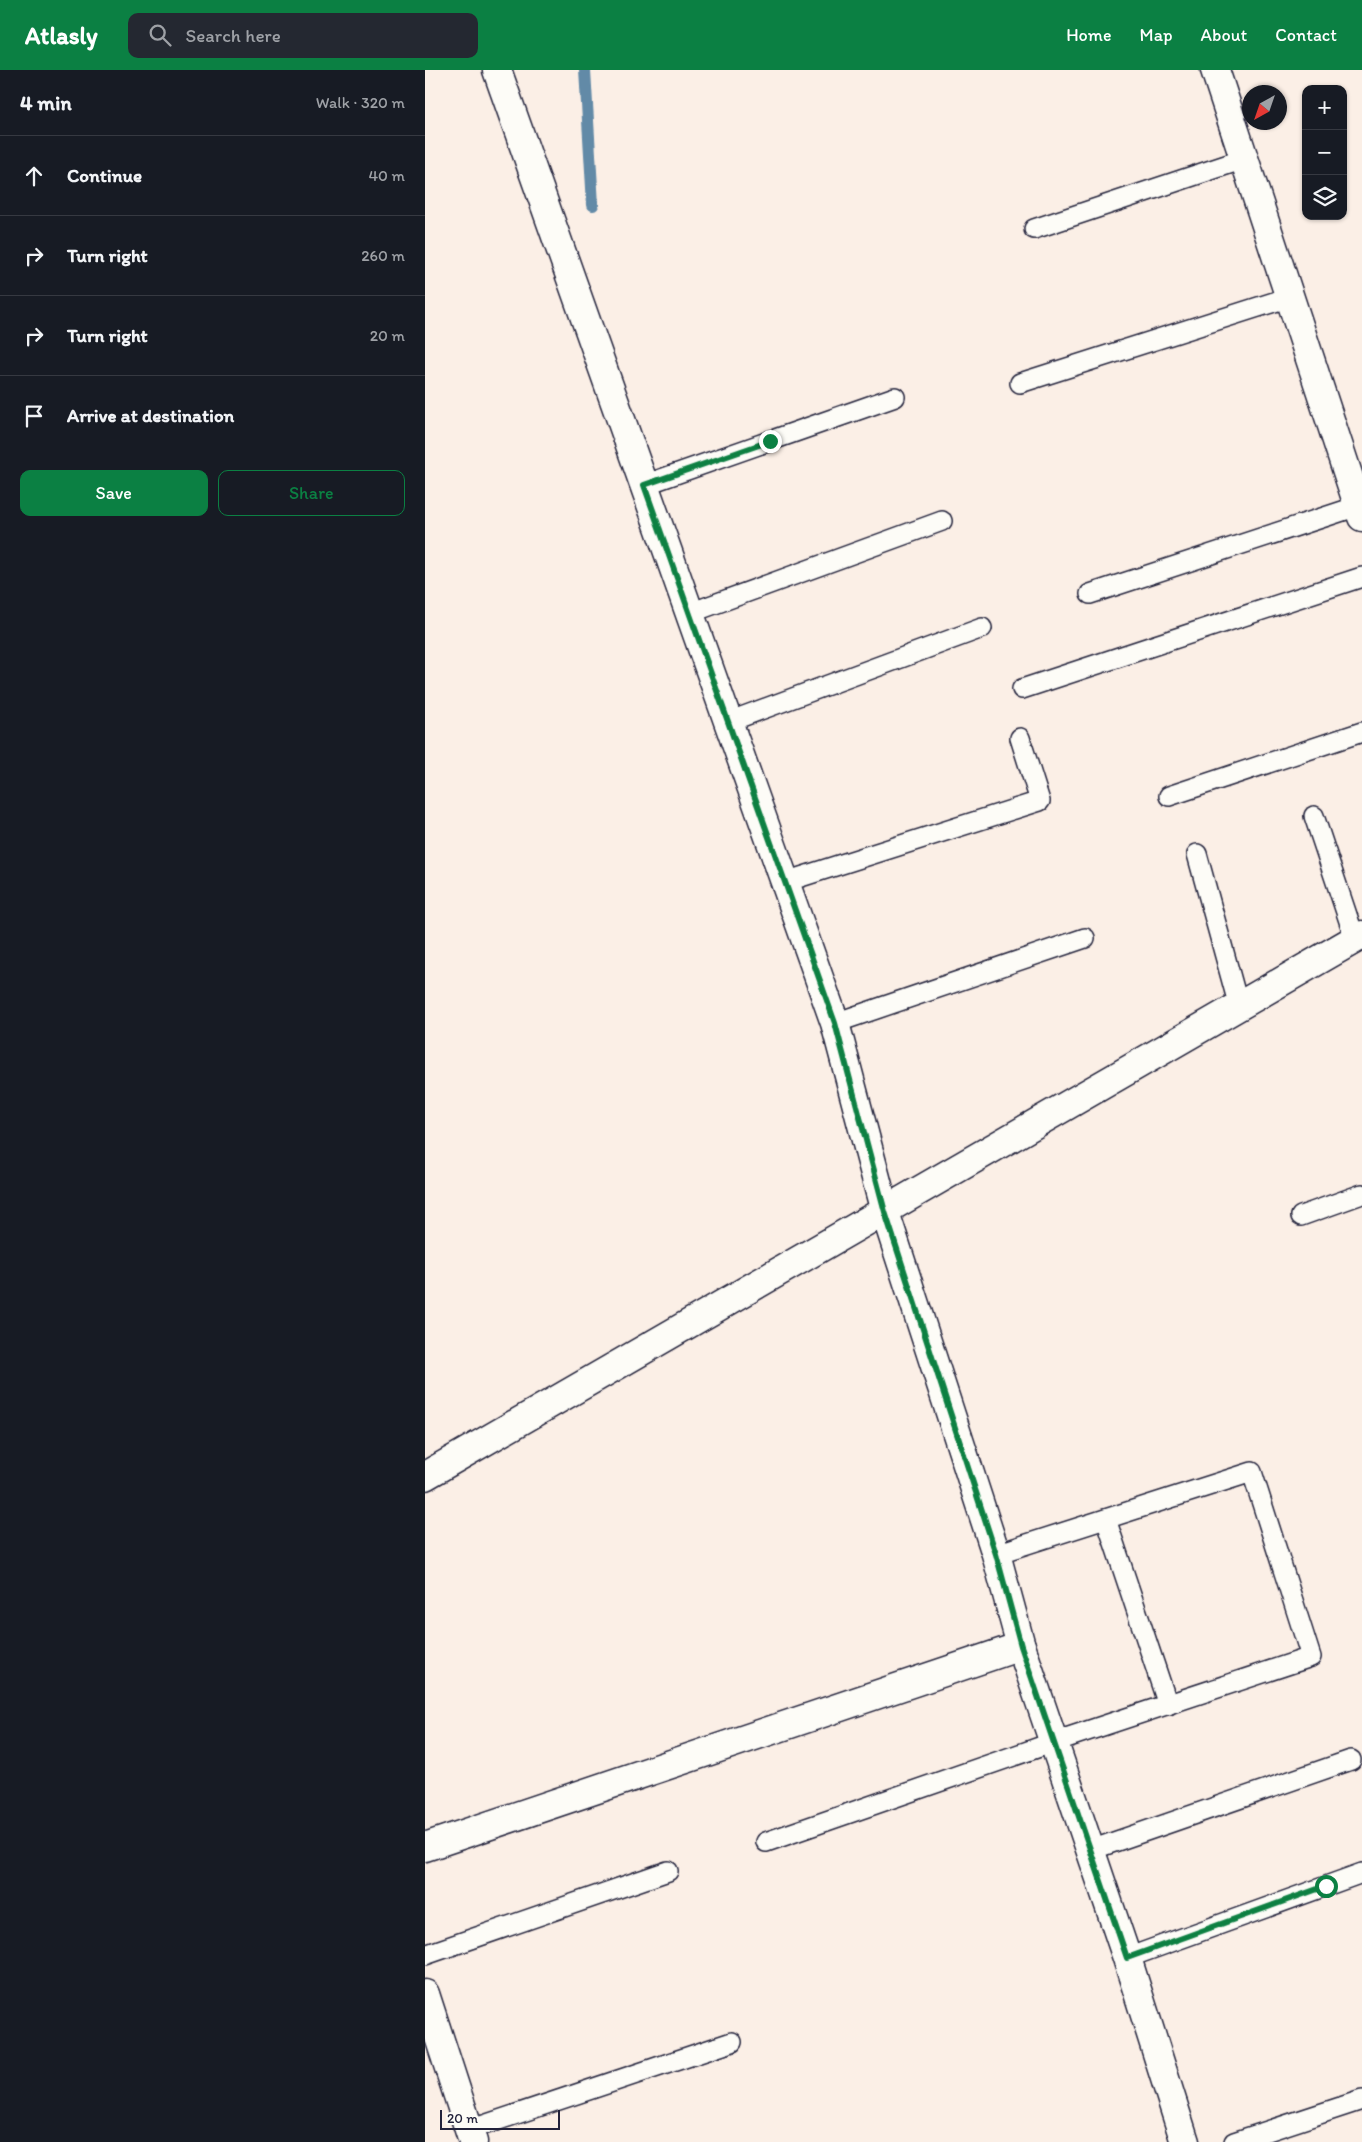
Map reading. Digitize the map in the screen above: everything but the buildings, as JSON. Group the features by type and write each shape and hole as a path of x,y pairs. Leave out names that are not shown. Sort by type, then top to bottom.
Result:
{"street":[{"path":"497,70 835,1023 885,1212 996,1554 1021,1646 1127,1958 1185,2142"},
{"path":"1215,70 1360,512"},
{"path":"425,1476 1359,937"},
{"path":"425,1847 1021,1646"},
{"path":"425,1994 471,2136"}],"lane":[{"path":"1034,229 1244,159"},
{"path":"1020,383 1290,297"},
{"path":"644,485 895,397"},
{"path":"1090,594 1360,512"},
{"path":"690,613 942,521"},
{"path":"1022,689 1362,576"},
{"path":"728,722 982,628"},
{"path":"1169,796 1362,732"},
{"path":"785,882 1040,800 1021,738"},
{"path":"1314,816 1359,937"},
{"path":"1197,854 1239,1007"},
{"path":"835,1023 1085,938"},
{"path":"1301,1216 1362,1194"},
{"path":"766,1842 1053,1742 1311,1657 1252,1472 996,1554"},
{"path":"1105,1519 1168,1705"},
{"path":"1091,1850 1351,1760"},
{"path":"425,1955 668,1871"},
{"path":"1127,1958 1362,1872"},
{"path":"471,2136 732,2042"},
{"path":"1234,2142 1362,2100"}],"waterway":[{"path":"585,70 593,205"}],"route":[{"path":"770,441 644,485 835,1023 885,1212 996,1554 1021,1646 1127,1958 1326,1886"}]}
